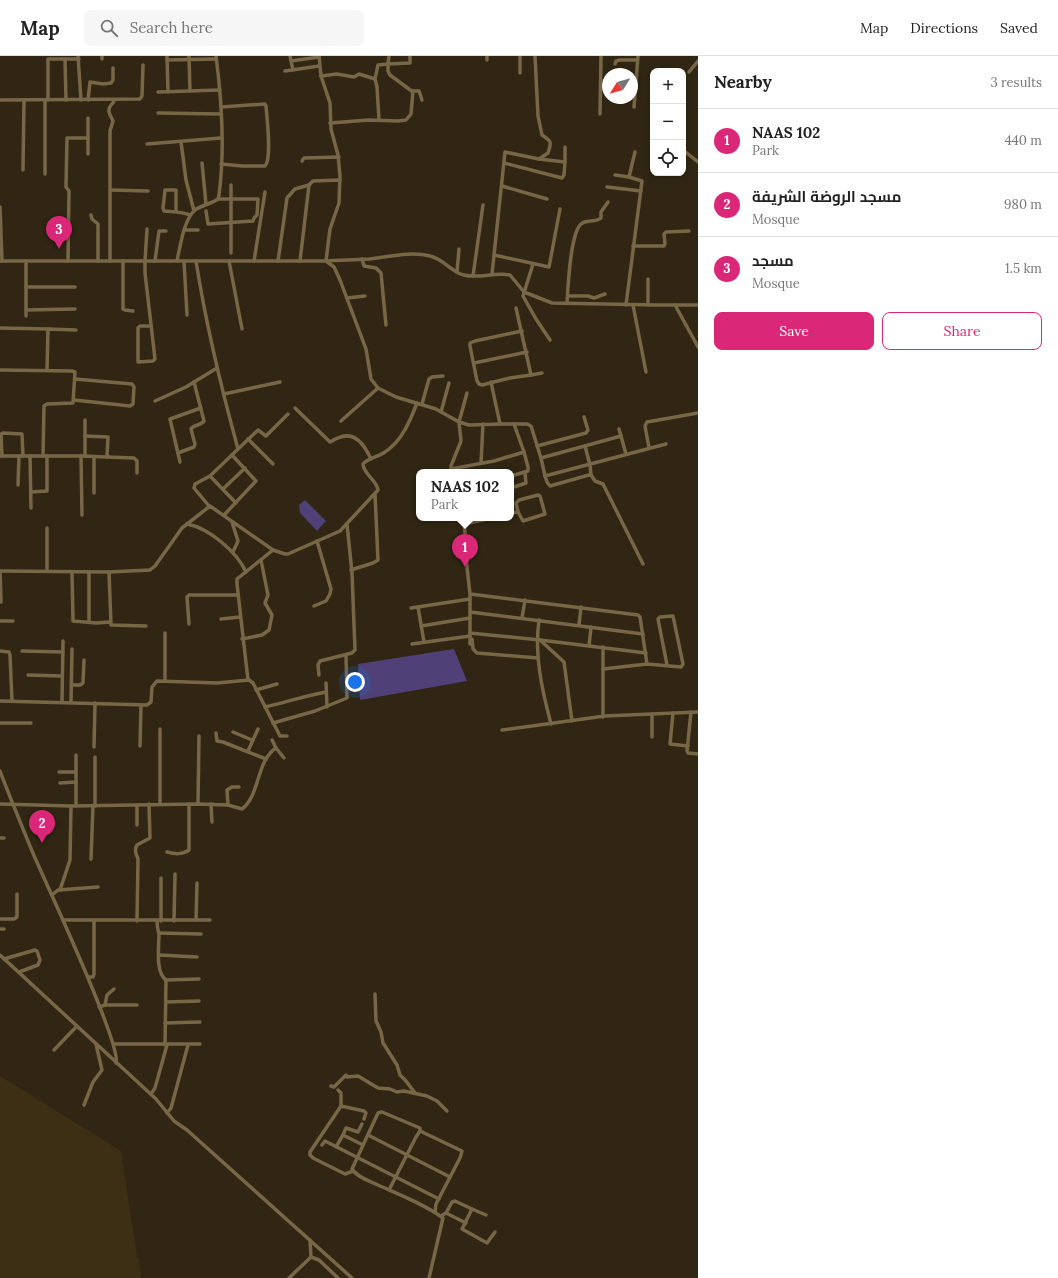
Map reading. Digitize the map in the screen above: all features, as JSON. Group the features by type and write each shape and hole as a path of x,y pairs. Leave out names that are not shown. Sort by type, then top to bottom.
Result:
{"street":[{"path":"290,56 293,70"},
{"path":"291,61 319,56 320,76 330,103 330,123 339,157 340,203 330,229 326,261"},
{"path":"389,56 388,71 390,75 413,92 416,90 419,91 422,100"},
{"path":"379,120 378,87 375,79 378,65 409,63 410,56"},
{"path":"520,56 520,73"},
{"path":"535,56 538,116 542,135 550,141 548,152 539,159"},
{"path":"600,114 601,56"},
{"path":"44,174 47,61 49,59 79,57 81,100"},
{"path":"168,92 167,58 216,57 221,107 221,164 218,199"},
{"path":"189,58 190,91"},
{"path":"615,64 616,61 638,58 637,68"},
{"path":"65,59 66,100"},
{"path":"689,72 698,61"},
{"path":"0,100 138,100 142,98 143,65"},
{"path":"285,71 319,66"},
{"path":"88,100 90,82 103,84 111,83 113,80 113,68"},
{"path":"320,76 334,74 354,77 359,74 375,79"},
{"path":"158,92 220,90"},
{"path":"330,123 379,120 398,121 408,118 411,114 413,92"},
{"path":"23,170 24,100"},
{"path":"110,261 110,131 113,122 109,110 114,100"},
{"path":"221,107 265,104 268,132 268,162 265,166 221,164"},
{"path":"158,113 221,114"},
{"path":"88,118 88,154"},
{"path":"68,261 69,192 66,185 67,138 88,138"},
{"path":"147,144 221,138"},
{"path":"181,142 186,180 194,211"},
{"path":"504,163 562,178 564,174 565,147"},
{"path":"492,274 506,152 539,159 565,162"},
{"path":"629,177 635,152"},
{"path":"686,152 698,162"},
{"path":"302,161 304,158 339,157"},
{"path":"202,162 206,204"},
{"path":"616,176 642,180 626,305"},
{"path":"278,261 287,198 295,190 309,185 313,181 340,180"},
{"path":"231,185 231,253"},
{"path":"300,261 309,185"},
{"path":"502,186 547,199"},
{"path":"607,187 641,190"},
{"path":"110,190 148,191"},
{"path":"176,212 176,190 165,190 164,210 190,215"},
{"path":"254,261 265,192"},
{"path":"177,261 190,215 194,211 218,199 257,198 259,200 258,215 253,222 208,224 206,211"},
{"path":"567,304 570,264 578,227 585,222 598,221 601,218 601,212 608,202"},
{"path":"473,276 482,205"},
{"path":"0,207 1,261 326,261 424,255 440,260 457,272 466,276 492,274 510,275 524,292 548,302 567,304 698,305"},
{"path":"494,255 549,267 560,209"},
{"path":"91,215 92,220 98,224 98,261"},
{"path":"147,229 145,261 155,360 138,362 138,328 140,326 151,326"},
{"path":"185,230 198,230"},
{"path":"155,261 160,231 166,231"},
{"path":"633,246 664,246 664,234 666,232 689,231"},
{"path":"457,272 459,249"},
{"path":"362,259 364,266 376,268 381,273 386,325"},
{"path":"26,261 26,316"},
{"path":"123,261 122,309 133,311"},
{"path":"184,261 187,315"},
{"path":"196,261 204,308 217,368 238,449"},
{"path":"229,261 242,329"},
{"path":"326,261 334,268 347,298 366,349 372,379 378,388 396,397 422,404 459,422 469,424 527,424 531,426 547,482 550,486 591,475"},
{"path":"533,264 522,296 550,340"},
{"path":"648,279 648,305"},
{"path":"26,288 74,287"},
{"path":"568,296 588,296 594,298 605,294"},
{"path":"347,298 365,296"},
{"path":"633,305 646,372"},
{"path":"675,305 698,347"},
{"path":"516,308 531,375"},
{"path":"26,310 75,309"},
{"path":"0,328 76,330"},
{"path":"47,370 48,329"},
{"path":"522,331 472,342 470,346 477,381 482,385 542,373"},
{"path":"474,363 527,352"},
{"path":"155,401 194,382 217,368"},
{"path":"0,370 73,371 75,373 74,400 72,404 47,404 44,406 47,491 31,492"},
{"path":"422,404 429,378 443,376"},
{"path":"74,400 130,406 133,404 134,387 132,384 75,379"},
{"path":"178,453 195,446 191,429 193,426 204,422 194,382"},
{"path":"224,394 280,382"},
{"path":"491,382 500,424"},
{"path":"441,412 449,383"},
{"path":"341,421 378,388"},
{"path":"452,469 461,441 459,422 467,393"},
{"path":"288,414 266,436 258,430 210,476 196,483 193,487 209,506 213,507 232,522 274,550 287,554 340,531 375,494 378,490 378,486 364,469 364,463 389,449 408,424 417,403"},
{"path":"180,462 170,419 201,408"},
{"path":"295,408 330,442 343,437 352,437 357,439 363,444 371,459"},
{"path":"649,448 645,426 647,422 698,413"},
{"path":"537,446 586,433 588,430 584,417"},
{"path":"82,515 85,420"},
{"path":"481,464 483,424"},
{"path":"514,424 524,452 528,470 525,473 526,483 514,487"},
{"path":"619,429 626,454"},
{"path":"18,485 21,456 22,434 3,433 1,434 1,456 21,456 30,456 45,456 83,456 94,456 136,459 137,473"},
{"path":"85,436 108,437 107,457"},
{"path":"541,458 621,436"},
{"path":"248,438 273,464"},
{"path":"546,476 666,444"},
{"path":"585,446 590,464 591,475 594,480 601,483 604,487 643,564"},
{"path":"460,469 524,452"},
{"path":"224,515 256,481 232,455"},
{"path":"30,456 31,508"},
{"path":"94,456 94,493"},
{"path":"223,489 245,468"},
{"path":"514,475 525,473"},
{"path":"210,476 236,503"},
{"path":"351,570 378,560 375,494"},
{"path":"538,495 540,496 545,514 524,521 521,519 518,512 516,504 517,501 538,495"},
{"path":"1,602 0,571 110,572 152,570 178,533 209,506"},
{"path":"514,513 518,512"},
{"path":"478,521 464,524 473,649 477,653 538,658"},
{"path":"232,522 238,541 233,552"},
{"path":"187,524 199,527 233,552 246,572"},
{"path":"319,675 318,665 320,661 353,653 355,650 347,524"},
{"path":"47,528 47,571"},
{"path":"314,606 326,601 330,594 331,588 317,542"},
{"path":"248,680 242,639 237,580 274,550"},
{"path":"242,639 266,634 269,630 272,615 265,603 268,595 261,560"},
{"path":"72,572 72,620 74,622 110,622"},
{"path":"89,572 89,622"},
{"path":"110,572 110,622 112,626 146,626"},
{"path":"470,594 638,615 640,617 647,664"},
{"path":"189,624 187,597 189,595 238,595"},
{"path":"411,608 470,599"},
{"path":"522,618 525,600"},
{"path":"418,607 424,642"},
{"path":"578,625 581,607"},
{"path":"470,612 643,634"},
{"path":"603,670 647,664 682,667 674,618 672,616 660,617 658,619 667,665"},
{"path":"221,619 240,617"},
{"path":"421,626 470,618"},
{"path":"539,620 538,658 542,687 551,724"},
{"path":"0,621 12,621"},
{"path":"589,646 591,627"},
{"path":"165,633 165,681"},
{"path":"412,644 471,634 603,647 646,653"},
{"path":"470,644 471,634"},
{"path":"538,640 564,662 572,721"},
{"path":"62,702 63,641"},
{"path":"603,647 603,716"},
{"path":"71,702 72,649"},
{"path":"22,651 63,652"},
{"path":"0,652 9,652 10,655 12,701"},
{"path":"273,723 327,707 348,697 346,654"},
{"path":"72,685 83,684 84,660"},
{"path":"28,675 62,676"},
{"path":"0,701 147,705 150,703 152,687 156,682 217,683 248,680 252,681 281,737 287,736"},
{"path":"326,683 327,707"},
{"path":"256,690 277,684"},
{"path":"265,707 290,701 298,697 326,692"},
{"path":"94,747 95,703"},
{"path":"140,746 142,705"},
{"path":"691,712 688,752 698,754"},
{"path":"502,730 603,716 698,712"},
{"path":"673,713 670,744 688,746"},
{"path":"652,714 652,737"},
{"path":"0,723 31,723"},
{"path":"160,729 160,804"},
{"path":"248,751 258,729"},
{"path":"233,732 252,740"},
{"path":"216,733 217,741 248,751 266,759"},
{"path":"198,804 199,736"},
{"path":"272,740 284,758"},
{"path":"0,804 94,806 211,804 228,805 240,809 244,808 251,796 266,759 276,748"},
{"path":"76,754 76,806"},
{"path":"91,859 95,758"},
{"path":"0,770 13,804 88,977 114,1044 117,1059 116,1063"},
{"path":"59,772 76,772"},
{"path":"60,783 76,782"},
{"path":"228,805 227,790 232,786 239,787"},
{"path":"137,921 138,862 135,848 137,844 150,838 149,804"},
{"path":"167,852 176,854 184,853 189,850 189,804"},
{"path":"211,804 212,822"},
{"path":"137,805 137,825"},
{"path":"60,890 70,860 71,806"},
{"path":"174,921 175,874"},
{"path":"161,878 158,933 160,972 162,977 166,980 199,979"},
{"path":"196,920 197,883"},
{"path":"52,895 56,891 60,890 98,887"},
{"path":"0,919 14,919 17,917 17,894"},
{"path":"63,920 210,920"},
{"path":"88,977 93,977 94,974 94,921"},
{"path":"158,933 201,934"},
{"path":"4,959 35,950 37,951 40,960 38,965 18,972"},
{"path":"0,955 150,1094 177,1123 187,1130 352,1278"},
{"path":"159,955 197,957"},
{"path":"150,1094 155,1088 166,1045 166,980"},
{"path":"105,1005 107,995 114,989"},
{"path":"375,994 376,1021 383,1043 398,1065 400,1075 415,1093"},
{"path":"166,1002 199,1001"},
{"path":"99,1007 105,1005 137,1005"},
{"path":"165,1023 200,1022"},
{"path":"54,1050 77,1026"},
{"path":"84,1105 93,1082 102,1070 96,1044"},
{"path":"114,1044 200,1044"},
{"path":"168,1113 171,1108 188,1045"},
{"path":"331,1086 334,1087 346,1075 347,1077 358,1076 378,1088 390,1089 397,1092 404,1091 427,1096 437,1101 447,1111"},
{"path":"338,1090 341,1092 341,1106 310,1152 310,1155 313,1158 345,1174 353,1171"},
{"path":"341,1106 364,1111 366,1113 364,1119"},
{"path":"353,1171 352,1169 356,1158 378,1113 382,1112 420,1128 420,1131 462,1151 460,1158 436,1204 435,1212"},
{"path":"336,1147 346,1128 358,1132 362,1124"},
{"path":"390,1190 420,1131"},
{"path":"343,1135 363,1145"},
{"path":"368,1135 450,1176"},
{"path":"322,1145 325,1141 439,1199"},
{"path":"353,1171 359,1176 435,1212 443,1218 430,1278"},
{"path":"441,1216 446,1213 452,1202 455,1201 486,1214"},
{"path":"472,1209 462,1229 487,1243 495,1232"},
{"path":"446,1213 466,1223"},
{"path":"289,1278 311,1257 310,1240"},
{"path":"311,1257 319,1260 338,1278"}],"shaded area":[{"path":"305,500 326,521 317,531 300,513 299,505"},
{"path":"454,649 467,681 360,700 358,664"},
{"path":"0,1076 121,1151 141,1278 0,1278"}],"place":[{"name":"مسجد","path":"59,249"},
{"name":"NAAS 102","path":"465,567"},
{"name":"مسجد الروضة الشريفة","path":"42,843"}]}
